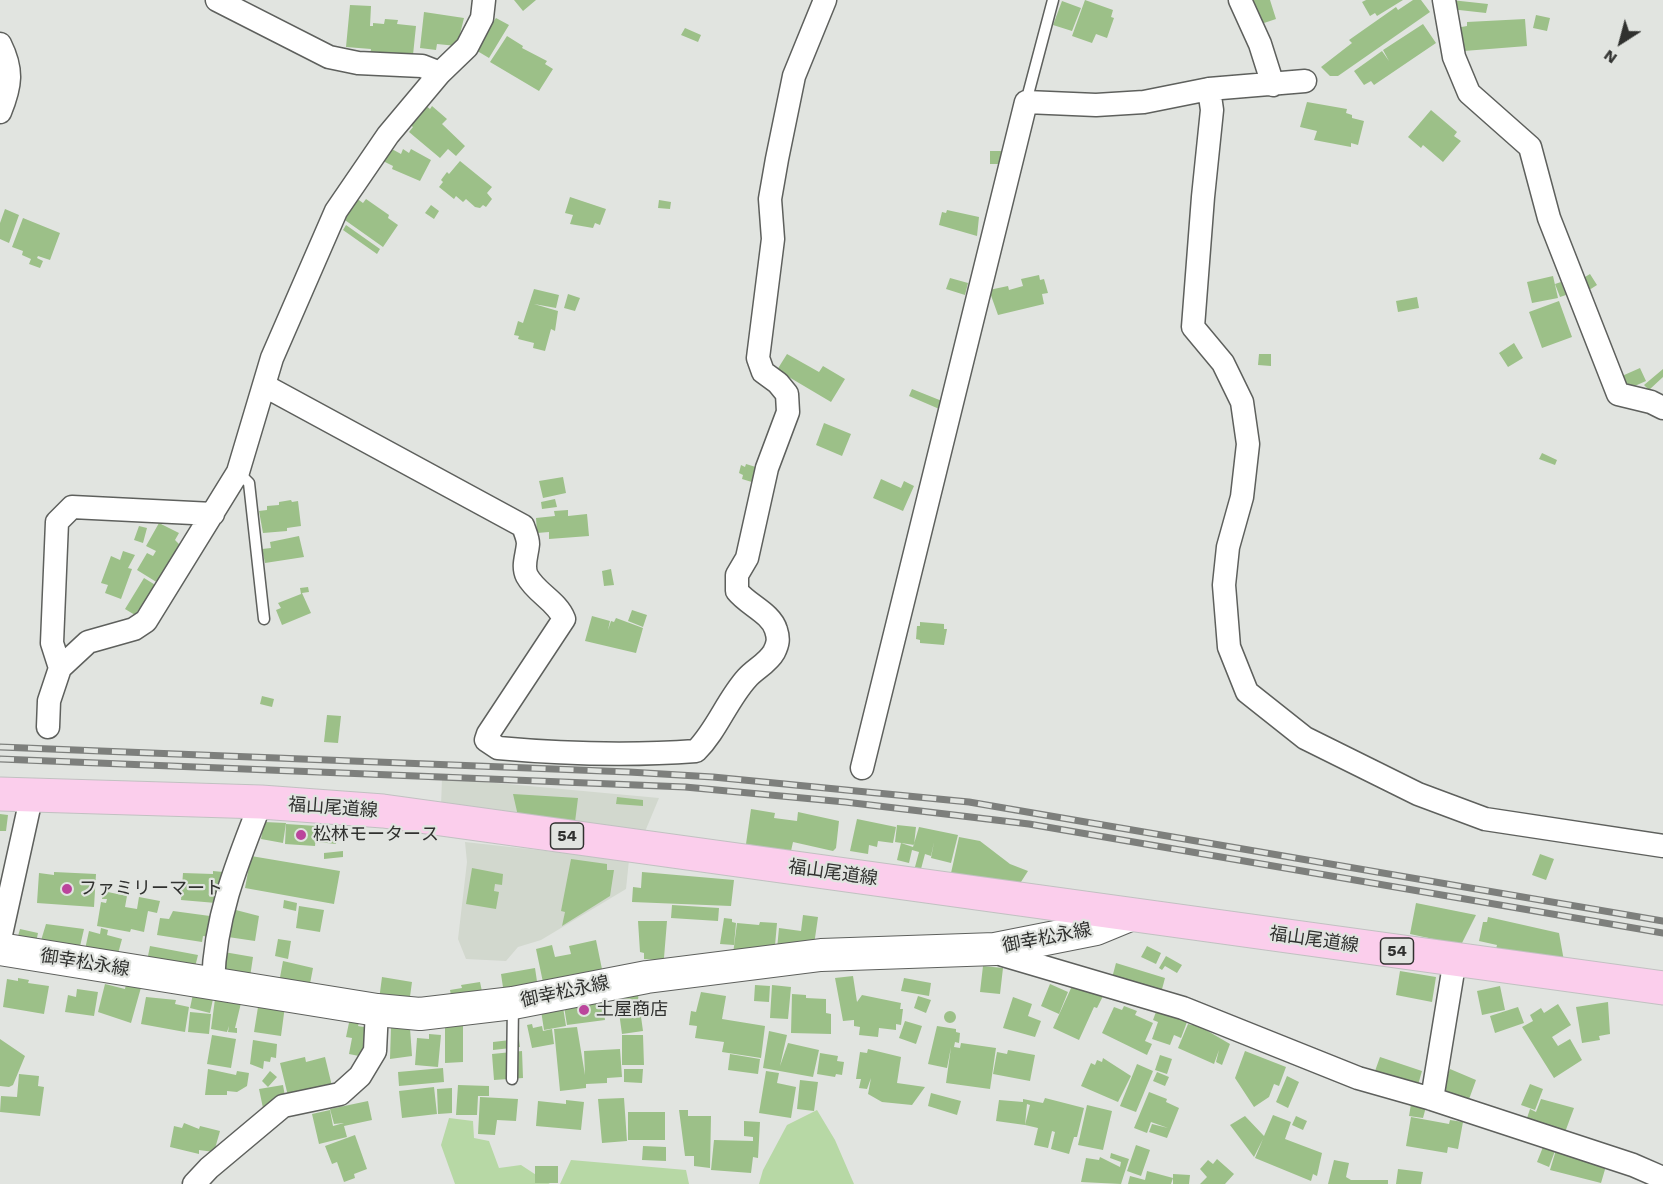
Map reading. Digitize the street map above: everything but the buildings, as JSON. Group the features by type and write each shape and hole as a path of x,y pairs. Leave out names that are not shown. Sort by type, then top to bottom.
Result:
{"main road":[{"name":"福山尾道線","path":"0,794 261,802 383,811 1663,988"},
{"name":"御幸松永線","path":"0,950 377,1010 420,1014 513,1003 646,976 821,955 995,949 1096,929 1130,915"}],"street":[{"path":"217,0 329,57 358,63 422,66 440,73"},
{"path":"48,727 49,701 60,668 88,642 134,629 146,621 213,514 238,472 266,386 272,358 289,314 336,212 370,160 440,73 467,47 482,18 484,0"},
{"path":"266,386 523,526 528,541 524,568 526,575 533,586 561,611 564,619 488,734 486,740 489,744 498,748 563,754 639,755 696,751 708,739 748,677 772,655 779,641 776,627 764,613 748,604 737,591 737,575 747,558 767,468 788,412 787,394 778,383 763,372 758,358 773,239 770,199 791,86 825,0"},
{"path":"1240,0 1260,44 1273,85"},
{"path":"1444,0 1454,57 1469,93 1530,147 1549,218 1618,394 1651,402 1663,408"},
{"path":"0,44 8,60 10,89 0,112"},
{"path":"862,768 1026,102 1096,105 1144,102 1209,89 1305,81"},
{"path":"1209,89 1212,110 1193,327 1223,363 1242,402 1248,444 1242,497 1228,547 1224,585 1229,647 1247,692 1305,738 1429,799 1485,819 1663,846"},
{"path":"60,668 52,643 57,522 65,511 72,507 213,514"},
{"path":"0,939 32,794"},
{"path":"213,983 214,954 221,911 261,802"},
{"path":"995,949 1003,955 1183,1008 1358,1078 1432,1098 1633,1164 1663,1178"},
{"path":"1432,1098 1455,959"},
{"path":"194,1184 209,1168 283,1106 340,1094 360,1076 375,1051 377,1010"}],"lane":[{"path":"1026,102 1053,0"},
{"path":"238,472 249,483 264,619"},
{"path":"512,1079 513,1003"}],"shaded area":[{"path":"442,778 659,798 644,834 441,807"},
{"path":"465,842 629,860 626,889 541,940 518,947 506,961 466,959 458,939 467,862"}],"green space":[{"path":"817,1110 835,1140 854,1184 759,1184 763,1170 787,1125"},
{"path":"449,1118 473,1121 474,1138 489,1141 499,1168 521,1165 550,1184 455,1184 441,1145"},
{"path":"571,1160 686,1170 689,1184 560,1184"}],"railway":[{"path":"0,747 629,772 713,777 969,802 1663,921"},
{"path":"0,759 685,787 845,802 1029,824 1663,933"}],"place":[{"name":"松林モータース","path":"301,835"},
{"name":"ファミリーマート","path":"67,889"},
{"name":"土屋商店","path":"584,1010"}]}
